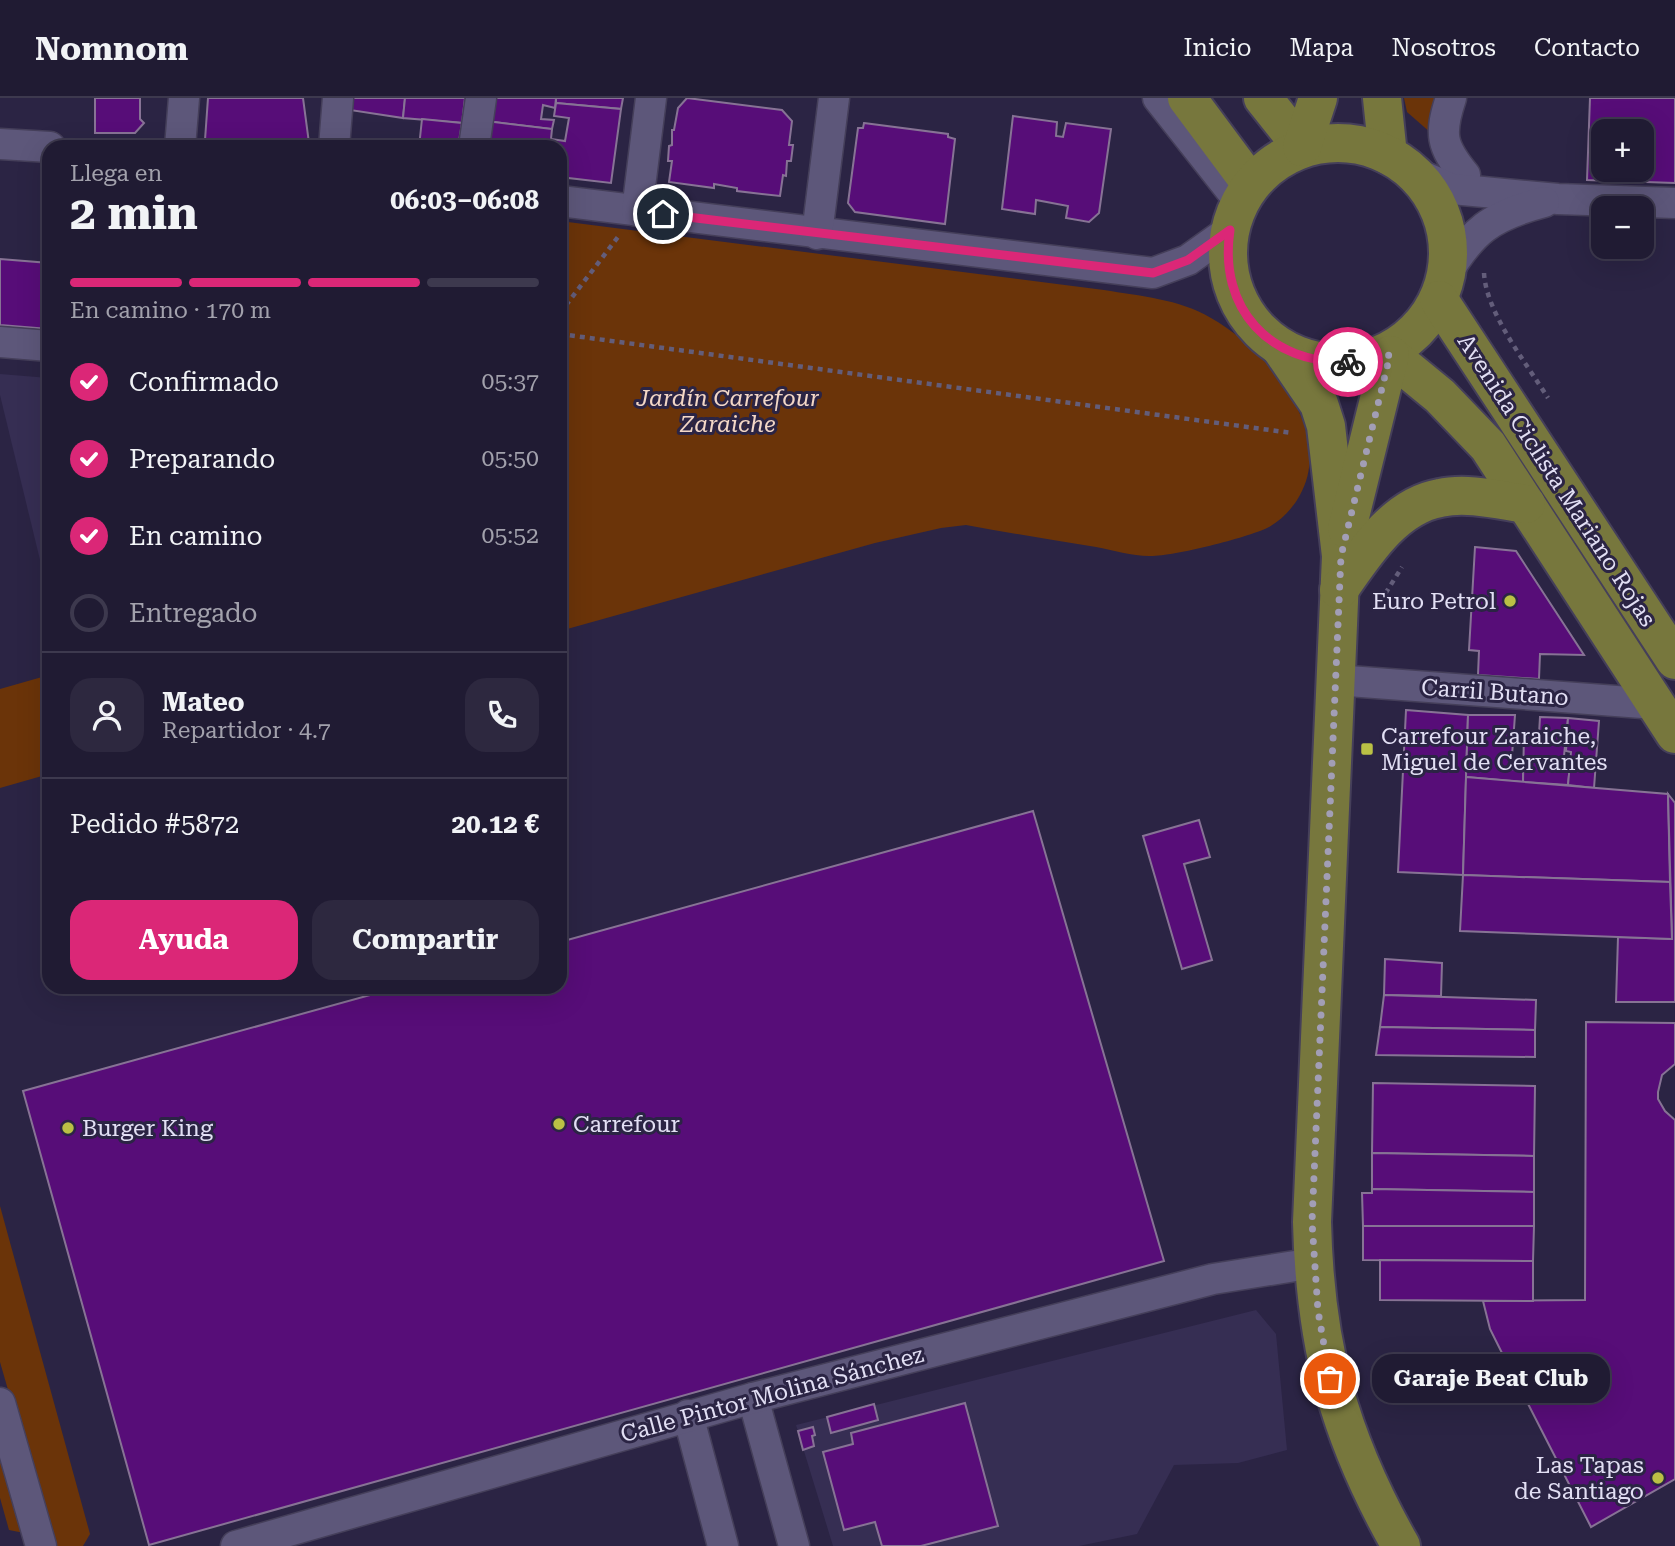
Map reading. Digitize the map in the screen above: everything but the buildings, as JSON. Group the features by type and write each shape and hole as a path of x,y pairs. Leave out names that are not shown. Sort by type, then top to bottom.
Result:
{"main road":[{"path":"1187,98 1240,206"},
{"path":"1263,98 1302,147"},
{"path":"1302,147 1318,98"},
{"path":"1381,98 1400,164"},
{"path":"1280,347 1325,363 1357,362 1390,355 1412,335 1441,289 1450,250 1442,215 1423,183 1400,164 1361,145 1329,144 1302,147 1272,164 1240,206 1228,264 1233,290 1245,313 1261,332 1280,347 1319,404 1328,438 1340,573 1313,1210 1314,1263 1322,1337 1338,1405 1361,1470 1401,1546"},
{"name":"Avenida Ciclista Mariano Rojas","path":"1441,289 1675,660"},
{"path":"1340,573 1390,355"},
{"name":"Avenida Ciclista Mariano Rojas","path":"1390,355 1440,396 1489,446 1665,719"},
{"path":"1340,573 1415,506 1441,497 1482,497 1526,504"}],"street":[{"path":"181,140 184,98"},
{"path":"475,140 481,98"},
{"path":"637,211 651,98"},
{"path":"817,234 834,98"},
{"path":"567,202 1153,273 1188,260 1240,206 1158,98"},
{"path":"1451,98 1444,121 1445,147 1465,175"},
{"path":"0,144 42,147"},
{"path":"1400,164 1452,188 1558,198 1675,203"},
{"path":"1441,289 1467,242 1496,219 1516,210 1558,198"},
{"path":"0,341 42,345"},
{"name":"Carril Butano","path":"1335,680 1665,719"},
{"name":"Calle Pintor Molina Sánchez","path":"236,1546 688,1415 1213,1279 1314,1263"},
{"path":"753,1398 794,1546"},
{"path":"0,1403 41,1546"},
{"path":"688,1415 723,1546"}],"path":[{"path":"567,304 637,211"},
{"path":"1483,270 1491,305 1548,398"},
{"path":"567,335 1328,438"},
{"path":"1374,611 1406,562"}],"shaded area":[{"path":"0,374 42,377 42,568 0,395"},
{"path":"1256,1310 1276,1334 1287,1450 1238,1463 1174,1465 1137,1534 1079,1546 833,1546 796,1425"}],"green space":[{"path":"1404,98 1442,98 1431,133 1407,112"},
{"name":"Jardín Carrefour Zaraiche","path":"567,222 1104,290 1186,306 1232,332 1253,349 1272,370 1289,393 1302,418 1309,444 1309,470 1294,505 1267,528 1226,542 1149,556 966,525 875,543 567,629"},
{"path":"42,677 42,776 0,788 0,689"},
{"path":"0,1206 90,1534 83,1546 53,1546 0,1362"},
{"path":"0,1438 24,1533 9,1530 0,1498"}],"way so far":[{"path":"1330,1379 1318,1311 1312,1222 1341,556 1390,355 1348,362"}],"place":[{"name":"Euro Petrol","path":"1510,601"},
{"name":"Carrefour Zaraiche, Miguel de Cervantes","path":"1367,749"},
{"name":"Carrefour","path":"559,1124"},
{"name":"Burger King","path":"68,1128"},
{"name":"Garaje Beat Club","path":"1330,1379"},
{"name":"Las Tapas de Santiago","path":"1658,1478"}],"route":[{"path":"663,214 1153,273 1188,260 1230,230 1227,247 1233,290 1245,313 1261,332 1280,347 1325,363 1348,362"}]}
